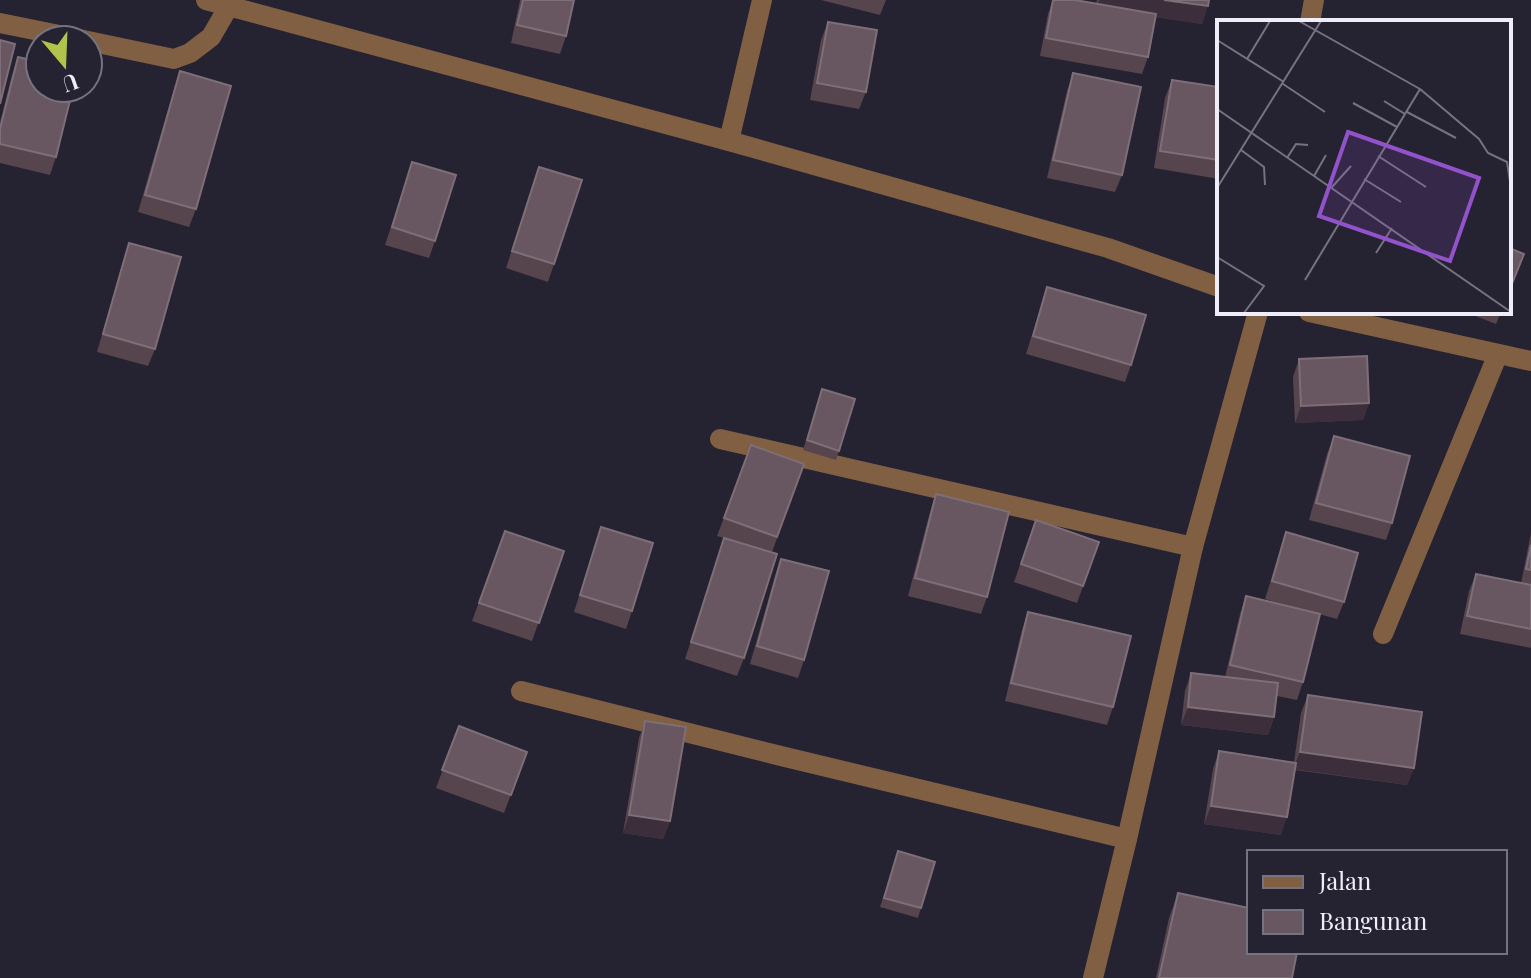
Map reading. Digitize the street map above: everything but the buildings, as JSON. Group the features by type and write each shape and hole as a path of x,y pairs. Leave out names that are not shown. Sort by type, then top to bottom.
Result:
{"street":[{"path":"206,0 729,141 1108,248 1217,286"},
{"path":"729,141 762,0"},
{"path":"1310,20 1314,0"},
{"path":"104,44 174,59 190,53 211,37 229,6"},
{"path":"0,23 24,28"},
{"path":"1093,978 1193,547 1257,314"},
{"path":"1318,314 1531,361"},
{"path":"1383,634 1498,354"},
{"path":"720,439 1193,547"},
{"path":"521,691 1127,839"}]}
